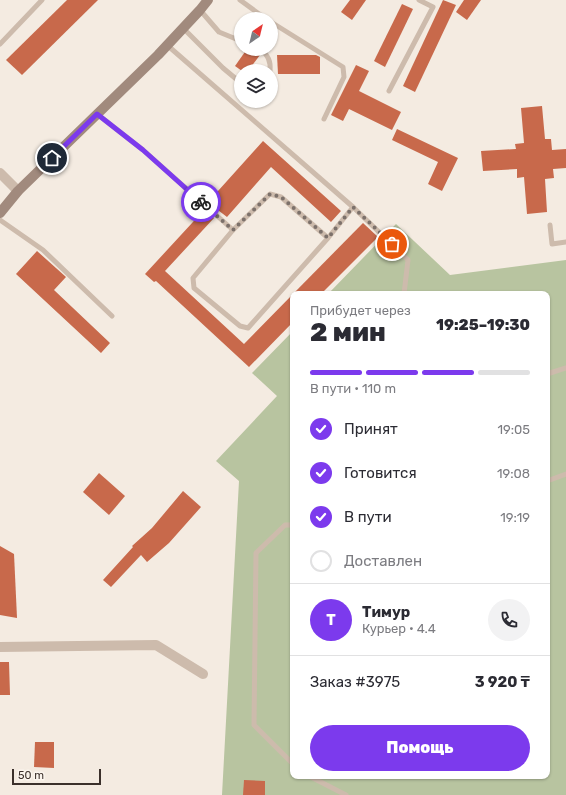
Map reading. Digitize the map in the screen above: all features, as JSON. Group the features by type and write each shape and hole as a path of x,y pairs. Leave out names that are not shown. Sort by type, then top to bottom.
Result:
{"main road":[{"path":"0,213 18,191 167,45 208,0"}],"street":[{"path":"0,173 18,191"},
{"path":"0,647 156,645 203,674"}],"lane":[{"path":"0,44 42,0"},
{"path":"240,0 256,12"},
{"path":"389,91 433,7 419,0"},
{"path":"200,10 219,32 234,38"},
{"path":"278,26 343,66 344,77 324,119"},
{"path":"183,28 223,68 234,77"},
{"path":"167,45 353,207 408,260 404,291"},
{"path":"97,114 143,150 233,230"},
{"path":"328,238 281,197 270,194 233,230 193,278 194,288 240,326 248,328 328,238 353,207"},
{"path":"0,220 43,250 112,316"},
{"path":"550,225 552,244 566,242"},
{"path":"550,373 566,368"},
{"path":"550,480 566,474"},
{"path":"290,525 285,525 256,553 254,725 290,761"},
{"path":"315,779 346,795"}],"green space":[{"path":"396,224 450,275 566,260 566,795 222,795 239,481 216,461 277,396 252,373 290,334 290,779 550,779 550,291 331,291"}],"building":[{"path":"67,0 98,0 22,75 6,60"},
{"path":"350,0 366,0 352,20 341,12"},
{"path":"443,0 456,5 415,92 403,86"},
{"path":"464,0 481,0 467,20 456,12"},
{"path":"402,4 413,9 385,67 374,61"},
{"path":"278,55 316,55 320,57 320,74 278,74"},
{"path":"242,56 259,56 253,64 236,64"},
{"path":"356,65 369,71 359,91 401,112 392,130 349,109 343,121 331,115"},
{"path":"542,106 545,139 551,139 552,150 566,149 566,168 553,169 554,178 545,179 547,212 527,214 524,177 517,178 517,169 483,171 481,151 516,149 515,144 524,143 521,108"},
{"path":"397,129 458,158 442,191 428,184 438,162 392,140"},
{"path":"263,141 341,211 331,222 271,167 227,217 210,204 209,201"},
{"path":"204,210 214,218 165,271 244,344 290,297 290,325 249,367 156,281 154,282 145,274"},
{"path":"363,223 378,237 324,291 296,291"},
{"path":"37,251 66,277 54,290 110,343 101,353 16,274"},
{"path":"99,473 125,496 109,515 83,492"},
{"path":"183,491 201,507 169,543 147,562 141,555 111,587 103,580 133,547 132,546 152,528"},
{"path":"0,546 14,554 17,618 0,615"},
{"path":"0,662 9,662 10,695 0,695"},
{"path":"35,742 54,742 54,768 34,767"},
{"path":"244,780 265,781 265,795 243,795"}],"way so far":[{"path":"201,202 233,230 270,194 281,197 328,238 353,207 392,244"}],"route":[{"path":"52,158 97,114 143,150 201,202"}]}
